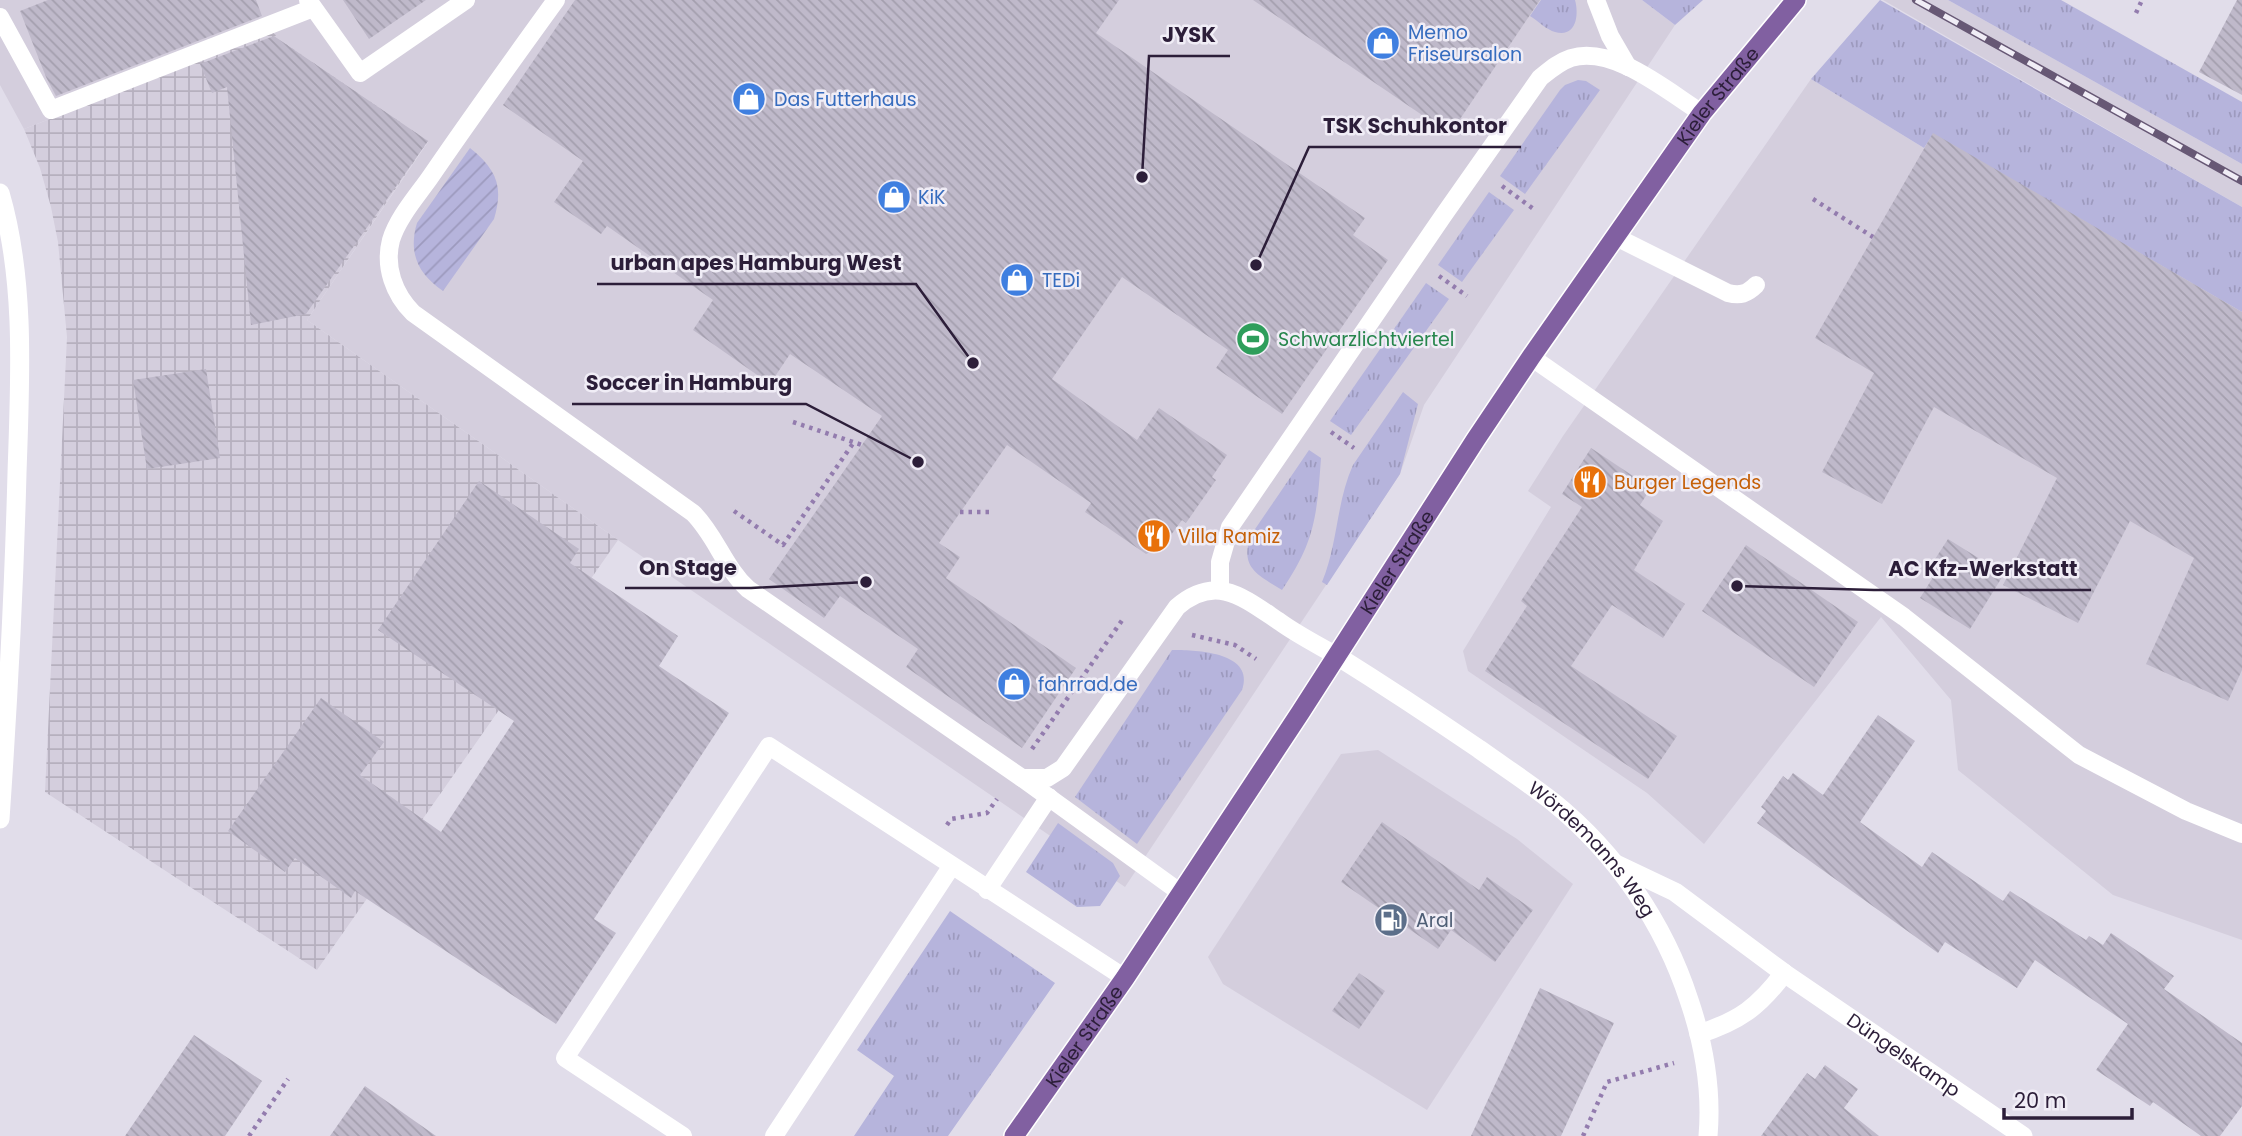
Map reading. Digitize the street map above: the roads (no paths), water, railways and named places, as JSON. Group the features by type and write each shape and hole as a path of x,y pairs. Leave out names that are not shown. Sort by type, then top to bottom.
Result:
{"main road":[{"name":"Kieler Straße","path":"1014,1136 1125,978 1531,357 1702,113 1796,0"}],"street":[{"path":"0,192 14,260 20,362 15,543 0,819"},
{"name":"Wördemanns Weg","path":"1337,656 1445,726 1553,802 1616,864 1645,905 1678,967 1703,1055 1709,1098 1709,1136"},
{"name":"Düngelskamp","path":"1616,864 1675,892 1784,973 2022,1136"},
{"path":"1699,1034 1725,1026 1749,1013 1768,995 1784,973"}],"lane":[{"path":"0,17 51,110 310,4 360,73 466,0"},
{"path":"556,0 397,225 392,239 390,273 402,303 693,513 706,526 736,578 748,589 1019,775 1181,893"},
{"path":"1596,0 1610,36 1628,67"},
{"path":"1220,590 1220,562 1230,527 1540,78 1556,64 1573,58 1592,55 1608,58 1628,67 1702,113"},
{"path":"1616,237 1728,293 1737,295 1749,292 1756,285"},
{"path":"1531,357 1904,617 2079,755 2186,811 2242,834"},
{"path":"1019,775 1033,780 1047,778 1056,775 1063,768 1177,607 1189,597 1209,590 1220,590 1241,597 1337,656"},
{"path":"683,1136 565,1058 769,746 1125,978"},
{"path":"987,890 1049,797"},
{"path":"774,1136 951,867"}],"railway":[{"path":"1916,0 2242,181"}],"place":[{"name":"Memo Friseursalon","path":"1383,43"},
{"name":"Das Futterhaus","path":"749,99"},
{"name":"JYSK","path":"1142,177"},
{"name":"KiK","path":"894,197"},
{"name":"TSK Schuhkontor","path":"1256,265"},
{"name":"TEDi","path":"1017,280"},
{"name":"Schwarzlichtviertel","path":"1253,339"},
{"name":"urban apes Hamburg West","path":"973,363"},
{"name":"Soccer in Hamburg","path":"918,462"},
{"name":"Burger Legends","path":"1590,482"},
{"name":"Villa Ramiz","path":"1154,536"},
{"name":"On Stage","path":"866,582"},
{"name":"AC Kfz-Werkstatt","path":"1737,586"},
{"name":"fahrrad.de","path":"1014,684"},
{"name":"Aral","path":"1391,920"}]}
